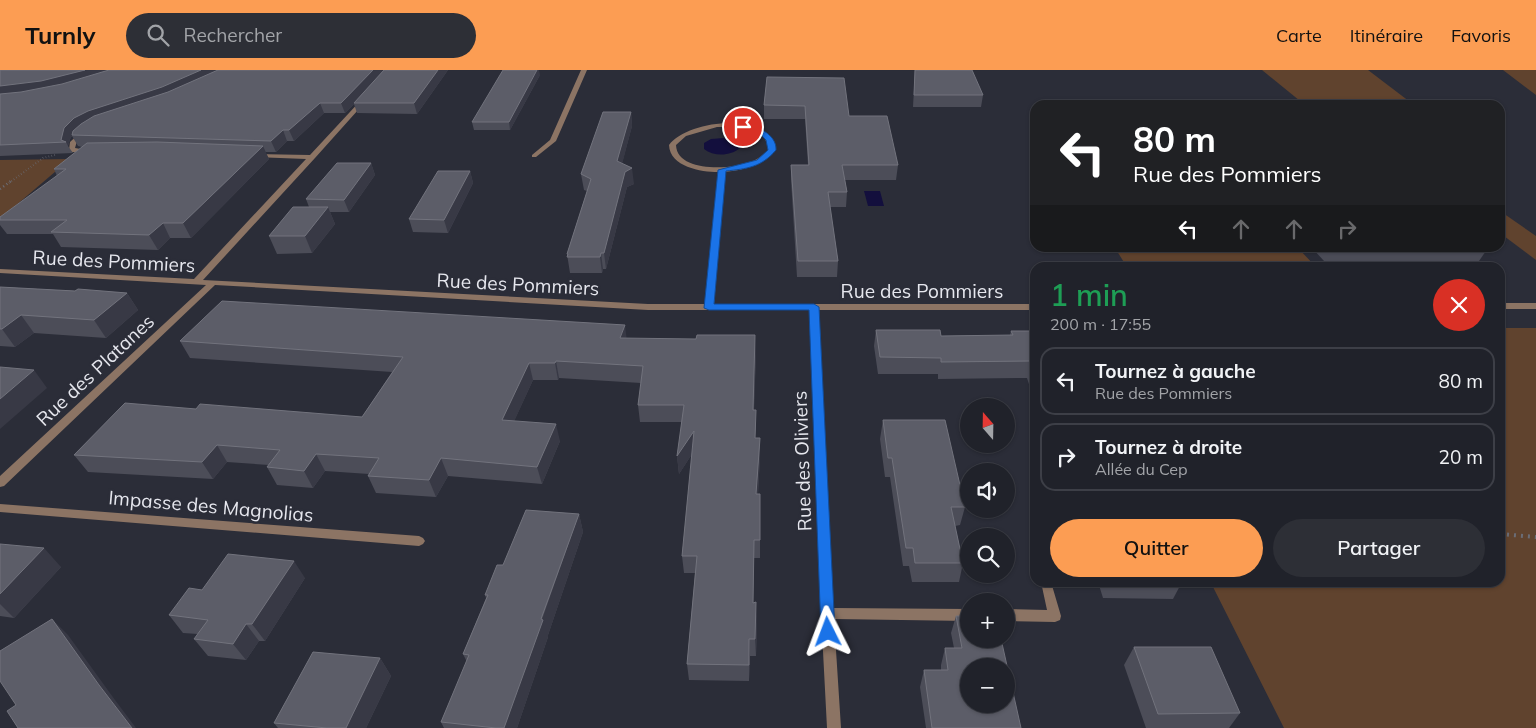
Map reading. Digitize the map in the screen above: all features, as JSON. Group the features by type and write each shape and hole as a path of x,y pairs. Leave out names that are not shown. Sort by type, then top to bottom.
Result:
{"street":[{"path":"534,156 553,141 584,70"},
{"path":"196,282 372,92"},
{"path":"93,126 75,140 72,144 72,150 96,152"},
{"path":"717,126 748,128 770,139 772,150 760,162 749,166 722,170 695,166 685,162 677,157 674,152 674,145 684,134 717,126"},
{"path":"244,154 312,157"},
{"path":"709,308 722,170"},
{"name":"Rue des Pommiers","path":"0,271 648,307 1030,307"},
{"name":"Rue des Platanes","path":"0,483 214,282"},
{"path":"1505,306 1536,306"},
{"name":"Rue des Oliviers","path":"814,307 827,613 834,728"},
{"name":"Impasse des Magnolias","path":"0,508 419,541"},
{"path":"1015,616 1055,616 1047,587"},
{"path":"827,613 960,615"}],"path":[{"path":"0,188 43,158 72,150"},
{"path":"1505,534 1536,537"}],"shaded area":[{"path":"1262,70 1368,70 1407,100 1299,100"},
{"path":"1503,70 1536,70 1536,95"},
{"path":"724,138 735,140 741,145 740,148 727,154 717,154 704,149 704,143 711,139"},
{"path":"70,159 0,219 0,160"},
{"path":"864,191 880,191 884,206 868,206"},
{"path":"1505,214 1536,236 1536,260 1505,237"},
{"path":"1118,252 1302,252 1311,262 1124,262"},
{"path":"1505,328 1536,328 1536,728 1284,728 1213,587 1505,587"}],"building":[{"path":"0,70 85,70 41,81 0,86"},
{"path":"109,70 201,70 162,87 88,111 74,118 64,128 61,140 66,142 0,145 0,94 62,84"},
{"path":"218,70 373,70 341,103 320,103 289,130 283,130 271,141 72,135 73,131 81,124 94,116 168,92"},
{"path":"384,70 438,70 414,103 354,103"},
{"path":"503,70 537,70 509,122 472,122"},
{"path":"915,70 972,70 983,95 914,95"},
{"path":"767,77 844,78 849,116 887,116 898,165 842,165 847,192 828,192 838,261 798,261 791,165 809,165 805,106 764,105"},
{"path":"603,112 631,112 617,161 632,168 625,172 604,253 601,253 600,257 567,257 591,179 581,174"},
{"path":"157,142 263,146 183,223 163,223 149,235 51,232 67,220 0,220 0,217 66,169 54,169 87,143"},
{"path":"337,163 371,163 344,200 306,199"},
{"path":"438,171 470,171 444,220 409,219"},
{"path":"293,207 328,207 305,236 269,236"},
{"path":"0,287 75,291 78,289 127,293 94,320 21,315 0,329"},
{"path":"222,301 625,325 620,338 696,339 697,335 755,335 753,410 756,410 755,438 760,438 756,494 760,494 760,540 754,540 753,603 756,602 755,639 749,639 749,665 687,664 697,556 682,556 694,431 677,456 684,405 638,405 643,366 556,361 555,363 529,363 502,420 556,424 537,467 441,458 429,480 368,476 379,458 316,454 304,471 267,467 280,450 217,445 202,462 74,455 125,403 196,409 200,404 362,417 403,357 180,341"},
{"path":"876,330 940,330 941,336 1013,335 1011,331 1030,331 1030,361 941,362 941,358 880,357"},
{"path":"0,367 34,370 0,399"},
{"path":"883,420 945,420 960,485 960,507 951,507 960,549 960,563 915,563 913,548 906,548 892,458 888,458"},
{"path":"526,510 579,514 504,728 441,722 469,655 463,654 488,595 485,595 497,565 503,565"},
{"path":"0,544 44,548 0,594"},
{"path":"228,554 294,561 252,624 246,624 233,644 194,639 208,620 169,615 189,588 202,590"},
{"path":"956,616 960,616 960,637"},
{"path":"52,619 132,728 18,728 7,711 16,705 0,681 0,651"},
{"path":"1134,647 1211,647 1240,713 1158,714"},
{"path":"945,648 1003,648 1005,658 960,658 960,713 1015,713 1015,701 1021,728 932,728 924,670 948,670"},
{"path":"313,652 380,658 346,728 274,723"}],"route":[{"path":"743,127 763,134 770,139 772,150 760,162 749,166 722,170 709,308 814,307 828,632"}]}
